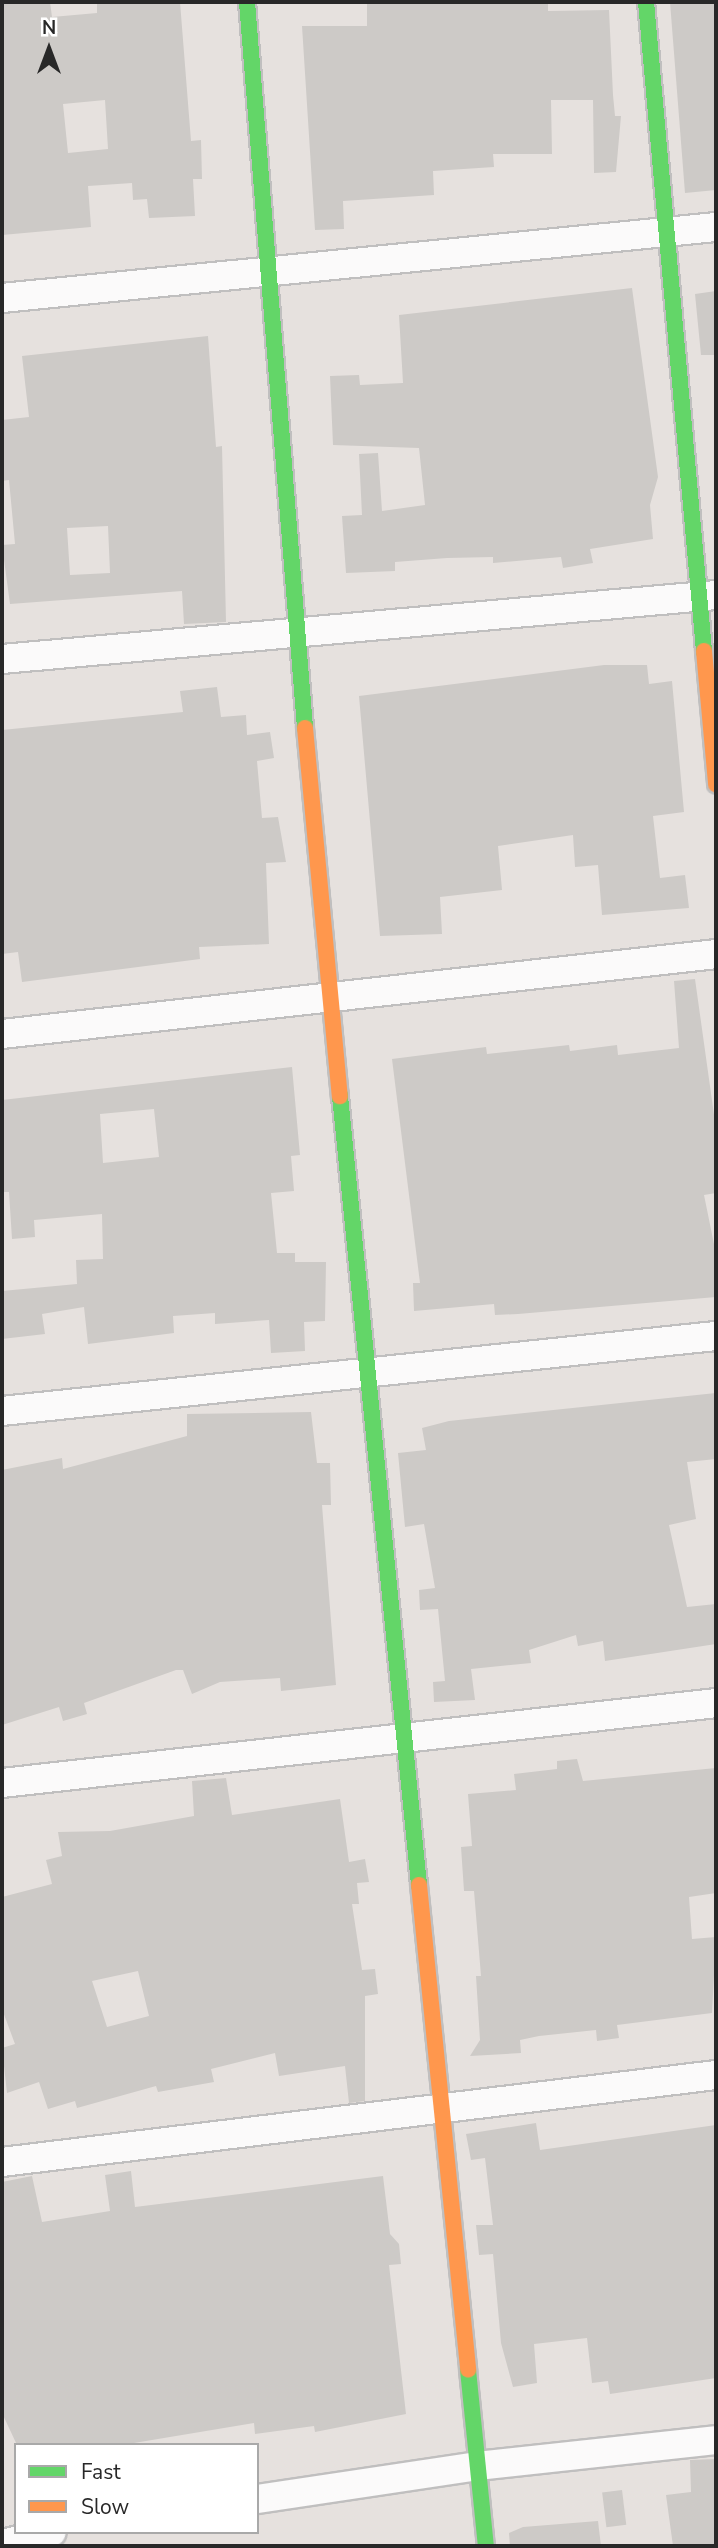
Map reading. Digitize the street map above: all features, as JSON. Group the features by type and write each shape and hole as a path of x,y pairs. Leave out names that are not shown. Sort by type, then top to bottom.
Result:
{"main road":[{"path":"247,2 273,271 296,637 406,1738 439,2109 486,2546"},
{"path":"646,2 663,232 707,597 716,784"}],"street":[{"path":"2,298 716,226"},
{"path":"2,659 296,637 707,597"},
{"path":"2,1034 331,1001 716,954"},
{"path":"2,1410 716,1336"},
{"path":"2,1783 716,1703"},
{"path":"2,2162 716,2075"},
{"path":"259,2499 477,2466 716,2440"},
{"path":"2,2544 44,2534"}],"building":[{"path":"2,2 50,2 52,17 97,13 97,2 180,2 191,141 201,140 202,179 193,179 195,216 149,218 147,199 133,200 132,183 88,186 91,227 2,235","holes":["105,100 108,149 68,153 63,104"]},
{"path":"367,2 548,2 548,11 609,10 615,116 621,116 616,172 594,173 593,100 551,100 552,154 493,154 494,167 433,171 434,195 343,201 344,229 315,230 302,26 367,26"},
{"path":"670,2 716,2 716,190 685,193"},
{"path":"632,288 658,477 650,505 653,539 590,549 593,563 563,568 561,557 493,563 493,557 447,558 395,562 395,571 346,573 342,516 362,515 359,454 378,453 382,511 425,505 419,448 333,445 330,376 359,375 360,385 403,383 399,315"},
{"path":"716,291 716,355 701,355 695,294"},
{"path":"208,336 216,447 222,446 226,622 184,624 182,591 10,604 2,545 15,544 9,480 2,481 2,420 29,417 22,356","holes":["108,526 110,573 70,575 67,528"]},
{"path":"604,665 647,665 649,684 672,681 684,812 653,816 660,878 685,875 689,908 602,915 598,865 575,867 573,835 498,846 502,890 440,897 442,934 380,936 359,696"},
{"path":"217,687 221,717 246,715 247,735 270,732 274,758 257,761 262,818 278,817 286,862 266,863 269,944 199,947 200,959 22,982 18,952 2,954 2,730 183,712 180,691"},
{"path":"695,979 716,1129 716,1193 704,1195 716,1254 716,1297 518,1314 495,1315 494,1304 414,1311 413,1283 420,1283 392,1059 486,1047 487,1054 569,1045 570,1051 617,1045 618,1055 679,1048 674,981"},
{"path":"292,1067 300,1155 291,1156 294,1191 271,1193 277,1253 295,1253 295,1262 326,1262 325,1321 304,1322 305,1351 271,1353 269,1320 215,1324 215,1313 173,1316 174,1333 88,1344 84,1307 42,1314 45,1334 2,1339 2,1291 77,1284 76,1260 103,1259 102,1214 34,1220 35,1237 12,1239 9,1192 2,1192 2,1100","holes":["154,1109 159,1157 103,1163 100,1114"]},
{"path":"716,1393 716,1459 687,1462 696,1519 669,1525 687,1607 716,1604 716,1644 605,1661 603,1641 578,1646 576,1635 529,1650 531,1663 471,1669 475,1700 434,1702 433,1682 445,1681 438,1609 420,1610 419,1590 435,1588 424,1524 405,1527 398,1453 426,1450 422,1428 449,1421"},
{"path":"311,1412 317,1463 330,1463 331,1505 322,1505 336,1685 281,1691 280,1678 220,1682 192,1694 183,1670 176,1670 84,1703 87,1714 63,1721 59,1707 2,1725 2,1470 62,1458 63,1469 187,1436 187,1414"},
{"path":"577,1759 583,1781 716,1768 716,1893 689,1897 692,1939 716,1937 712,2013 617,2025 619,2038 597,2041 596,2030 539,2036 520,2040 521,2053 470,2056 480,2040 476,1976 481,1976 474,1891 464,1891 461,1847 472,1846 468,1794 516,1790 514,1774 557,1769 557,1761"},
{"path":"226,1778 232,1815 340,1799 349,1862 365,1859 369,1882 357,1883 359,1904 352,1904 362,1970 375,1969 378,1994 365,1996 365,2101 349,2103 345,2066 279,2076 275,2053 211,2069 214,2082 158,2092 156,2086 77,2108 75,2101 48,2109 39,2082 7,2093 2,2048 15,2044 2,2009 2,1897 52,1884 46,1860 62,1856 58,1832 110,1831 194,1816 192,1781","holes":["138,1971 149,2016 107,2027 92,1981"]},
{"path":"536,2123 540,2150 716,2125 716,2378 610,2394 608,2381 592,2383 587,2338 534,2344 537,2383 513,2387 501,2343 493,2254 479,2255 476,2225 493,2225 485,2158 471,2160 466,2134"},
{"path":"131,2171 135,2207 383,2176 390,2234 399,2244 401,2264 389,2265 406,2414 315,2432 314,2426 255,2434 254,2423 134,2443 16,2443 2,2413 2,2182 32,2176 42,2222 110,2211 105,2175"},
{"path":"716,2459 716,2546 673,2546 666,2495 691,2492 690,2460"},
{"path":"622,2490 626,2525 606,2527 602,2492"},
{"path":"598,2521 601,2546 510,2546 509,2533 523,2527"}],"traffic: fast":[{"path":"247,2 305,728"},
{"path":"646,2 704,651"},
{"path":"340,1096 419,1885"},
{"path":"468,2370 486,2546"}],"traffic: slow":[{"path":"704,651 716,784"},
{"path":"305,728 340,1096"},
{"path":"419,1885 468,2370"}]}
